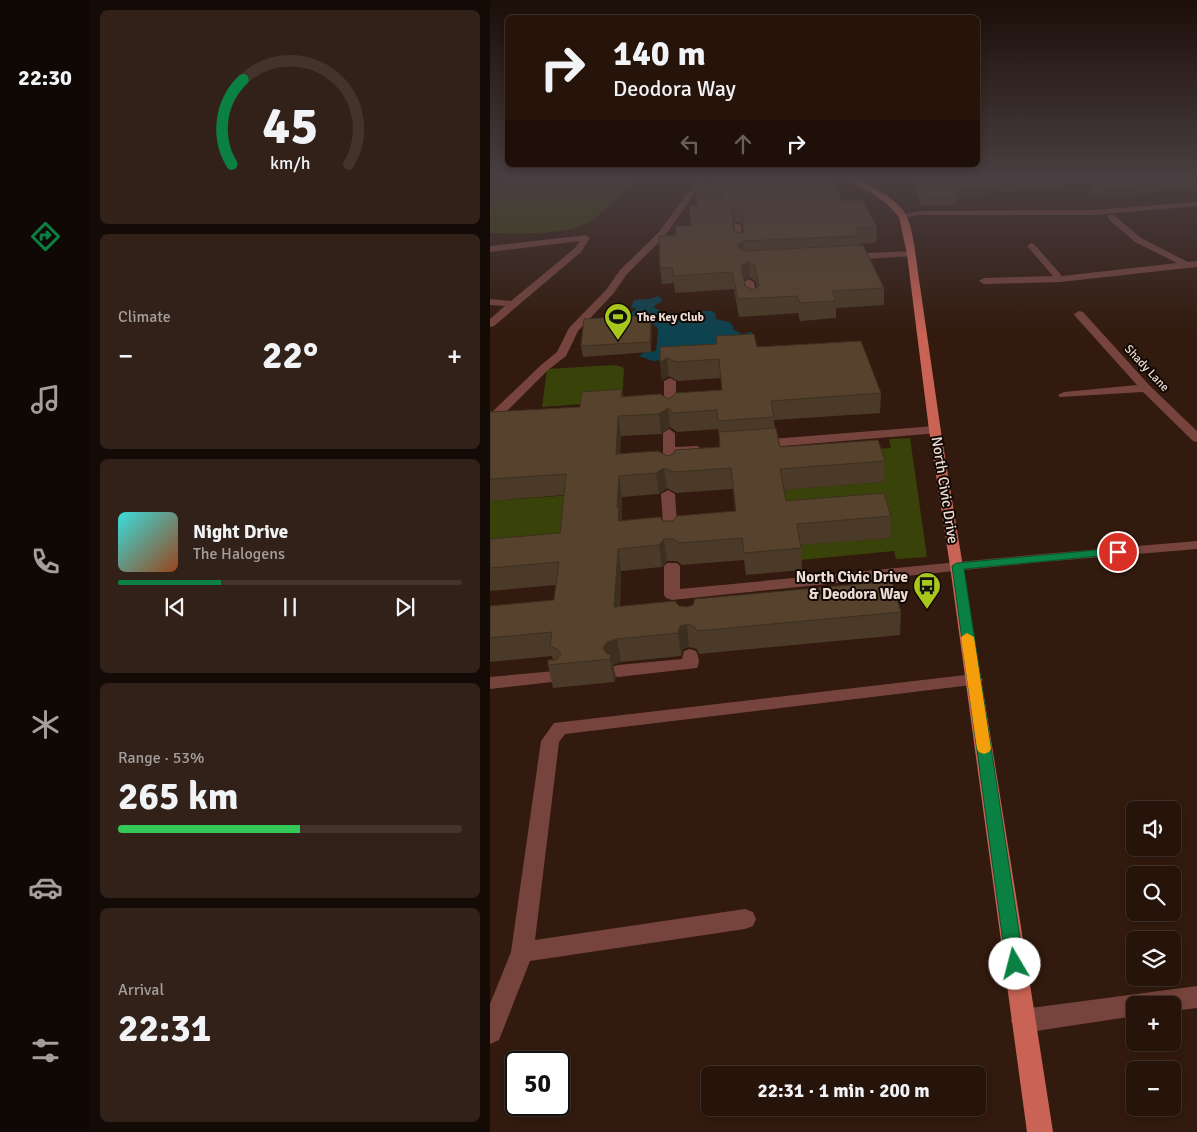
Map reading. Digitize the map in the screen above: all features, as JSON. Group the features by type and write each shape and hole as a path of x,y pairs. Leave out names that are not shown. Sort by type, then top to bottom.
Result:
{"main road":[{"name":"North Civic Drive","path":"906,230 1040,1132"}],"street":[{"path":"490,421 544,368 562,354 573,330 610,292 623,272 666,230"},
{"path":"738,230 740,245"},
{"path":"1126,230 1138,240 1197,270"},
{"path":"490,249 552,240 586,238 578,250 490,324"},
{"path":"1031,246 1060,279"},
{"path":"840,257 911,254"},
{"path":"984,281 1060,279 1197,264"},
{"path":"749,282 753,303"},
{"path":"490,302 512,304"},
{"name":"Shady Lane","path":"1079,314 1146,388 1197,438"},
{"path":"670,381 670,413"},
{"path":"1064,395 1146,388"},
{"path":"746,445 935,430"},
{"path":"669,433 670,471"},
{"path":"669,451 708,448"},
{"path":"668,494 671,538"},
{"path":"672,566 672,595 1197,544"},
{"path":"687,594 688,613"},
{"path":"618,671 691,664 690,655"},
{"path":"490,683 555,677"},
{"path":"490,1032 514,978 522,952 550,741 560,728 974,680"},
{"path":"522,952 745,919"},
{"path":"1181,998 1197,996"},
{"path":"1023,1021 1126,1006"}],"green space":[{"path":"490,230 568,230 541,233 490,233"},
{"path":"615,365 624,369 622,401 542,407 547,369"},
{"path":"910,438 927,557 896,559 894,551 800,560 797,545 890,538 787,522 781,490 884,482 778,455 891,448 889,439"},
{"path":"571,495 621,510 623,529 490,562 490,501"}],"water":[{"path":"658,296 662,299 661,302 655,305 654,308 660,310 660,315 631,317 630,313 637,309 631,307 634,300 650,299"},
{"path":"701,311 712,311 715,313 716,319 729,322 734,330 742,334 751,332 751,339 662,360 653,361 639,356 643,353 656,351 658,328 653,325 654,322 687,319"}],"building":[{"path":"675,230 734,230 742,233 744,230 856,230 859,236 743,241 738,244 738,247 743,251 863,245 884,288 832,291 836,301 800,303 797,296 738,299 732,272 673,276 672,267 660,268 659,236 676,235","holes":["749,261 755,265 759,286 753,290 745,286 741,266"]},
{"path":"651,315 650,342 581,346 584,319"},
{"path":"754,334 757,347 861,341 881,393 771,401 774,417 718,421 717,410 674,413 668,408 659,414 618,416 616,454 658,451 667,456 673,454 675,450 720,447 719,432 776,428 780,447 878,440 885,461 780,469 786,501 884,493 891,516 797,524 801,548 744,553 742,538 679,543 674,539 664,539 659,545 618,549 614,607 675,601 679,606 686,607 693,605 695,599 892,581 901,612 697,631 694,626 687,624 680,626 678,633 617,639 607,642 603,648 606,653 611,655 610,659 548,665 548,660 556,660 561,654 557,649 550,646 552,632 490,638 490,606 554,600 559,562 490,568 490,539 560,533 566,474 490,479 490,412 580,407 582,392 622,389 621,397 660,394 669,399 676,393 722,390 719,359 676,362 667,358 660,362 660,347 717,344 716,336","holes":["664,468 674,472 731,468 736,511 677,516 673,521 663,521 660,517 618,521 619,476 656,473"]}],"slow traffic":[{"path":"967,637 984,749"}],"place":[{"name":"The Key Club","path":"618,341"},
{"name":"North Civic Drive & Deodora Way","path":"927,610"}],"route":[{"path":"1015,964 957,566 1118,552"}]}
